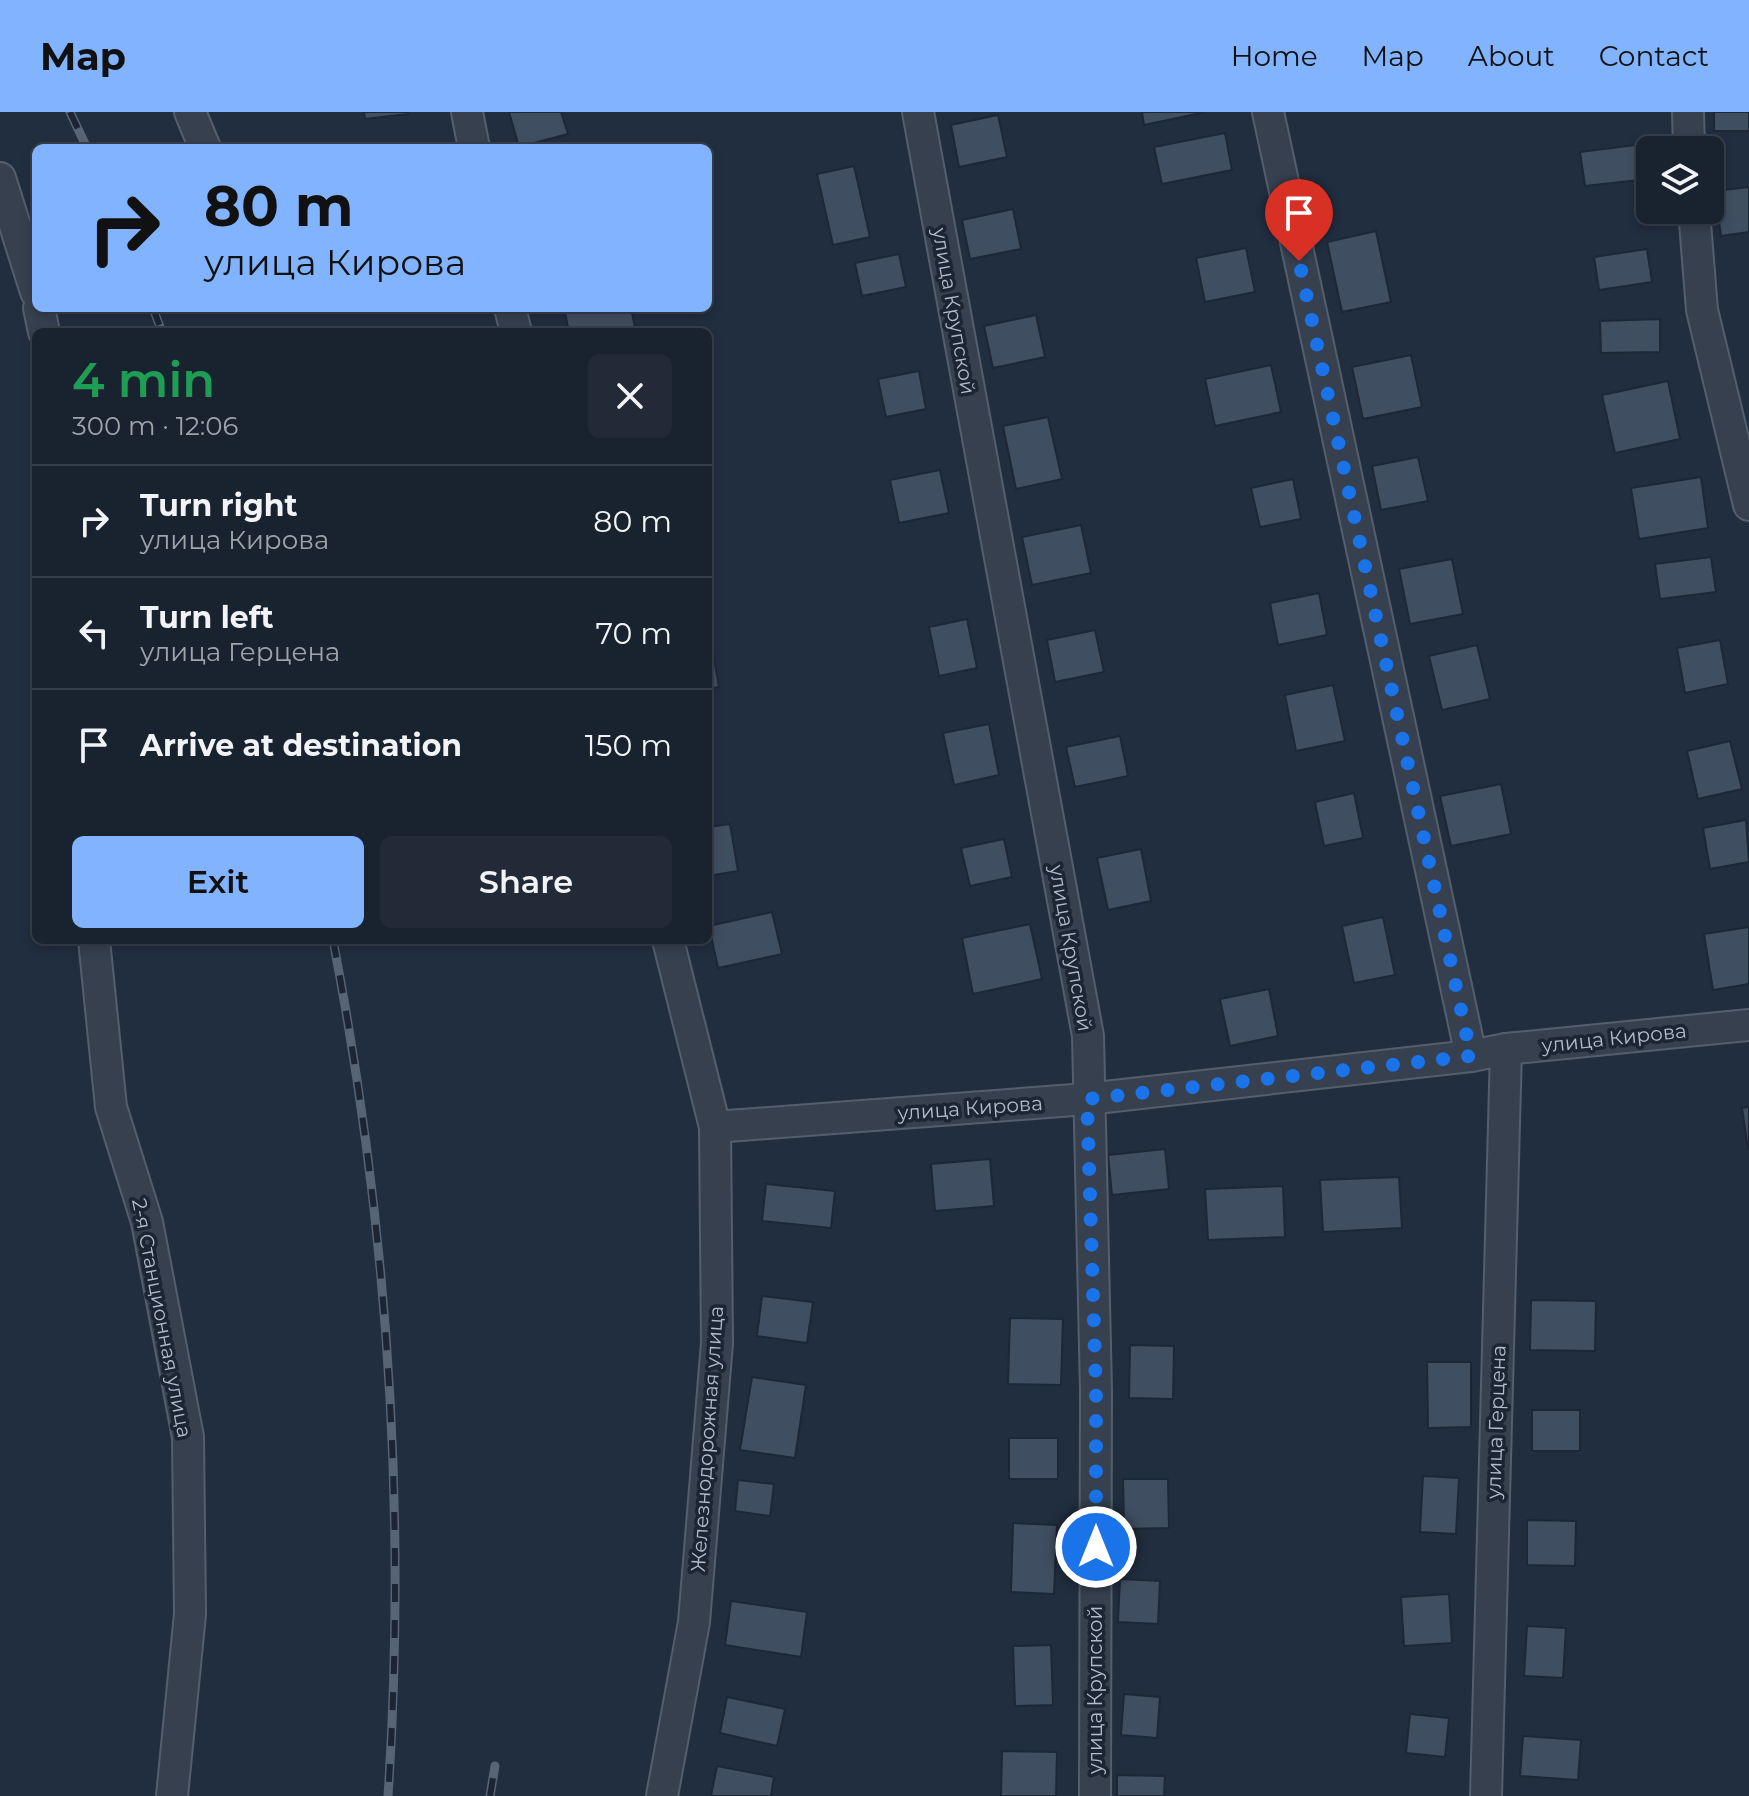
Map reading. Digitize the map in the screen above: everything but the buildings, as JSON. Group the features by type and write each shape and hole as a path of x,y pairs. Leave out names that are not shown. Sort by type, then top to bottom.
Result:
{"street":[{"path":"190,112 203,144"},
{"path":"467,112 473,144"},
{"name":"улица Крупской","path":"918,112 1088,1036 1087,1099 1096,1391 1095,1796"},
{"path":"1268,112 1471,1056"},
{"path":"1688,112 1689,136"},
{"path":"0,178 32,279"},
{"path":"1695,224 1702,310 1749,505"},
{"name":"2-я Станционная улица","path":"94,944 111,1107 147,1222 188,1437 190,1614 172,1796"},
{"name":"Железнодорожная улица","path":"662,1796 694,1622 716,1359 715,1127 669,944"},
{"name":"улица Кирова","path":"715,1127 1087,1099 1471,1056 1506,1049 1749,1025"},
{"name":"улица Герцена","path":"1486,1796 1506,1049"}],"railway":[{"path":"70,112 85,144"},
{"path":"154,312 160,328"},
{"path":"334,944 367,1152 388,1366 395,1581 388,1796"},
{"path":"490,1796 495,1766"}],"route":[{"path":"1096,1547 1096,1391 1087,1099 1471,1056 1299,261"}]}
